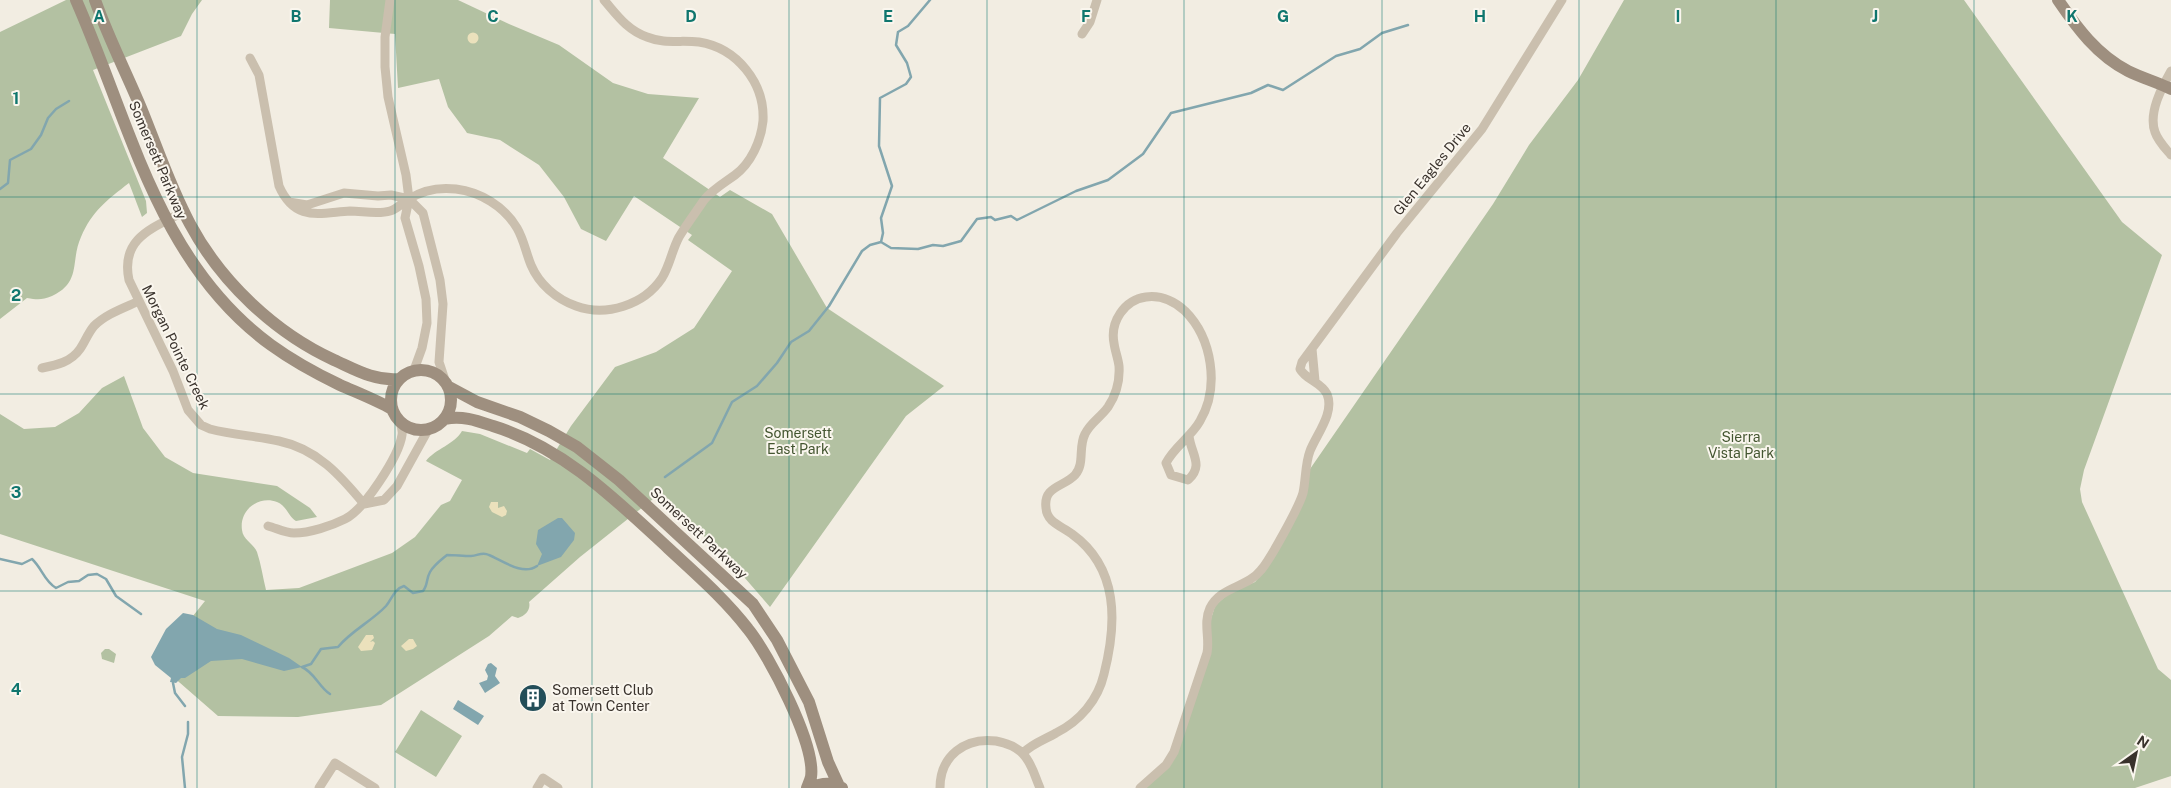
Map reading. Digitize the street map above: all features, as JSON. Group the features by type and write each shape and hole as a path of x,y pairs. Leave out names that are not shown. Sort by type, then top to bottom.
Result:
{"main road":[{"name":"Somersett Parkway","path":"76,0 166,221 191,261 213,290 239,318 271,345 319,374 395,415"},
{"name":"Somersett Parkway","path":"95,0 107,33 133,88 183,212 221,270 254,307 282,329 319,353 357,371 383,380 398,379"},
{"path":"2058,0 2080,31 2111,61 2137,76 2167,87"},
{"path":"414,370 431,371 447,384 452,404 445,419 438,426 428,430 412,429 395,415 391,393 398,379 414,370"},
{"name":"Somersett Parkway","path":"447,384 477,402 527,421 577,447 619,480 753,604 778,640 809,702 828,762 840,787"},
{"path":"445,419 472,419 509,430 544,446 570,463 612,496 727,603 762,649 787,694 810,763 811,776 807,788"},
{"path":"811,788 822,784 840,787"}],"street":[{"path":"390,0 385,37 387,87 392,120 406,175 408,199 405,218 419,266 426,299 427,323 422,348 414,370"},
{"path":"250,58 259,75 279,186 288,202 303,212 322,215 350,211 390,211 408,199 428,190 454,189 474,193 493,202 507,214 517,228 531,266 546,287 568,303 593,310 621,307 638,300 651,290 662,277 684,230 710,194 737,173 753,154 760,138 763,121 760,95 748,72 736,59 723,50 698,42 668,42 645,37 619,20 604,0"},
{"path":"1082,34 1090,22 1097,0"},
{"name":"Glen Eagles Drive","path":"1315,381 1303,375 1300,369 1302,362 1397,234 1482,129 1562,0"},
{"path":"2171,71 2167,87 2153,122 2158,139 2171,155"},
{"path":"288,202 307,204 344,193 378,196 391,195 408,199 423,213 444,304 439,362 447,384"},
{"name":"Morgan Pointe Creek","path":"183,212 141,235 130,250 126,270 128,280 173,371 188,410 194,418 210,429 279,441 311,453 336,472 364,504"},
{"path":"1023,753 1035,742 1069,726 1081,715 1098,691 1104,676 1113,610 1112,594 1107,578 1084,544 1049,518 1046,504 1050,491 1071,478 1078,471 1085,434 1112,400 1119,379 1119,367 1114,344 1116,320 1127,306 1142,298 1154,296 1172,302 1192,319 1206,343 1211,371 1208,402 1201,420 1189,435 1181,446 1171,454 1166,463 1171,475 1188,480 1196,474 1197,464 1189,435"},
{"path":"42,368 62,363 72,358 98,323 139,301"},
{"path":"1140,788 1166,765 1174,752 1207,653 1206,622 1211,608 1222,593 1250,580 1261,571 1301,499 1309,453 1329,408 1327,395 1315,381 1312,350"},
{"path":"268,526 292,533 307,532 346,519 364,504 396,453 402,434 395,415"},
{"path":"364,504 384,500 397,486 428,430"},
{"path":"940,788 943,767 949,757 966,744 987,740 1005,743 1023,753 1040,788"},
{"path":"319,788 335,763 375,788"},
{"path":"537,788 543,778 558,788"}],"green space":[{"path":"66,0 202,0 192,14 181,36 93,70 146,201 147,213 142,217 129,183 95,213 85,228 78,246 74,270 68,284 52,296 40,299 27,298 0,319 0,32"},
{"name":"Somersett East Park","path":"330,0 458,0 559,45 613,83 648,94 699,98 663,158 720,197 730,190 772,214 827,308 944,386 906,416 770,607 724,554 658,495 580,557 529,602 529,610 526,614 518,618 512,616 489,636 381,705 298,717 218,716 156,662 205,601 0,534 0,414 24,429 55,427 79,413 102,388 124,376 143,428 165,457 193,473 277,486 310,508 317,517 296,521 277,502 264,501 257,503 247,511 242,523 244,537 257,552 266,590 299,588 392,553 415,537 441,505 450,501 462,480 426,461 434,453 459,436 462,431 480,434 527,453 530,449 550,460 571,426 615,367 656,352 694,328 732,271 688,240 692,235 634,196 606,241 581,229 564,197 539,165 500,140 467,133 448,107 439,79 398,88 395,34 329,28"},
{"name":"Sierra Vista Park","path":"1624,0 1964,0 2122,222 2162,255 2084,470 2080,489 2082,502 2158,669 2171,680 2171,776 2135,788 1146,788 1172,762 1210,652 1210,622 1215,606 1229,593 1255,582 1270,564 1310,469 1493,204 1529,145 1578,80"},
{"path":"105,649 109,649 116,654 114,663 102,659 101,653"},
{"path":"421,710 462,736 436,777 395,752"}],"sand":[{"path":"473,32 479,38 473,44 467,38"},
{"path":"491,502 498,502 498,508 504,506 507,511 506,515 502,517 492,512 489,507"},
{"path":"366,635 373,635 374,638 370,642 373,641 375,643 372,650 361,651 358,647"},
{"path":"409,639 413,639 417,646 406,651 401,646"}],"water":[{"path":"558,518 562,518 575,533 574,540 561,557 537,566 542,554 536,544 538,530"},
{"path":"183,613 193,615 217,629 241,635 289,658 302,667 284,671 242,659 211,661 185,678 181,678 176,683 170,682 171,678 155,665 151,657 166,629"},
{"path":"491,663 497,668 495,676 500,683 485,693 479,683 487,680 488,676 485,670 488,664"},
{"path":"458,700 484,716 478,725 453,709"}],"waterway":[{"path":"665,477 712,443 732,402 757,386 777,363 791,342 809,331 829,306 862,251 870,245 881,242 883,233 881,218 892,186 879,146 880,98 906,84 911,77 907,63 896,45 898,32 908,26 930,0"},
{"path":"881,242 891,248 918,249 933,245 943,246 961,241 977,219 991,217 995,220 1011,216 1017,220 1076,191 1108,180 1143,154 1171,113 1251,93 1268,85 1283,90 1336,56 1360,49 1382,33 1408,25"},
{"path":"0,189 8,183 10,160 31,149 41,135 48,118 56,109 69,101"},
{"path":"302,667 311,664 321,649 338,647 386,606 395,592 401,587 404,586 413,593 423,591 432,569 447,555 471,556 484,553 519,568 531,569 537,566"},
{"path":"0,559 22,564 32,559 49,582 56,588 68,582 79,581 88,575 97,574 106,579 116,596 141,614"},
{"path":"302,667 330,694"},
{"path":"173,683 175,693 185,706"},
{"path":"185,788 182,757 188,734 188,722"}],"place":[{"name":"Somersett Club at Town Center","path":"533,698"}]}
